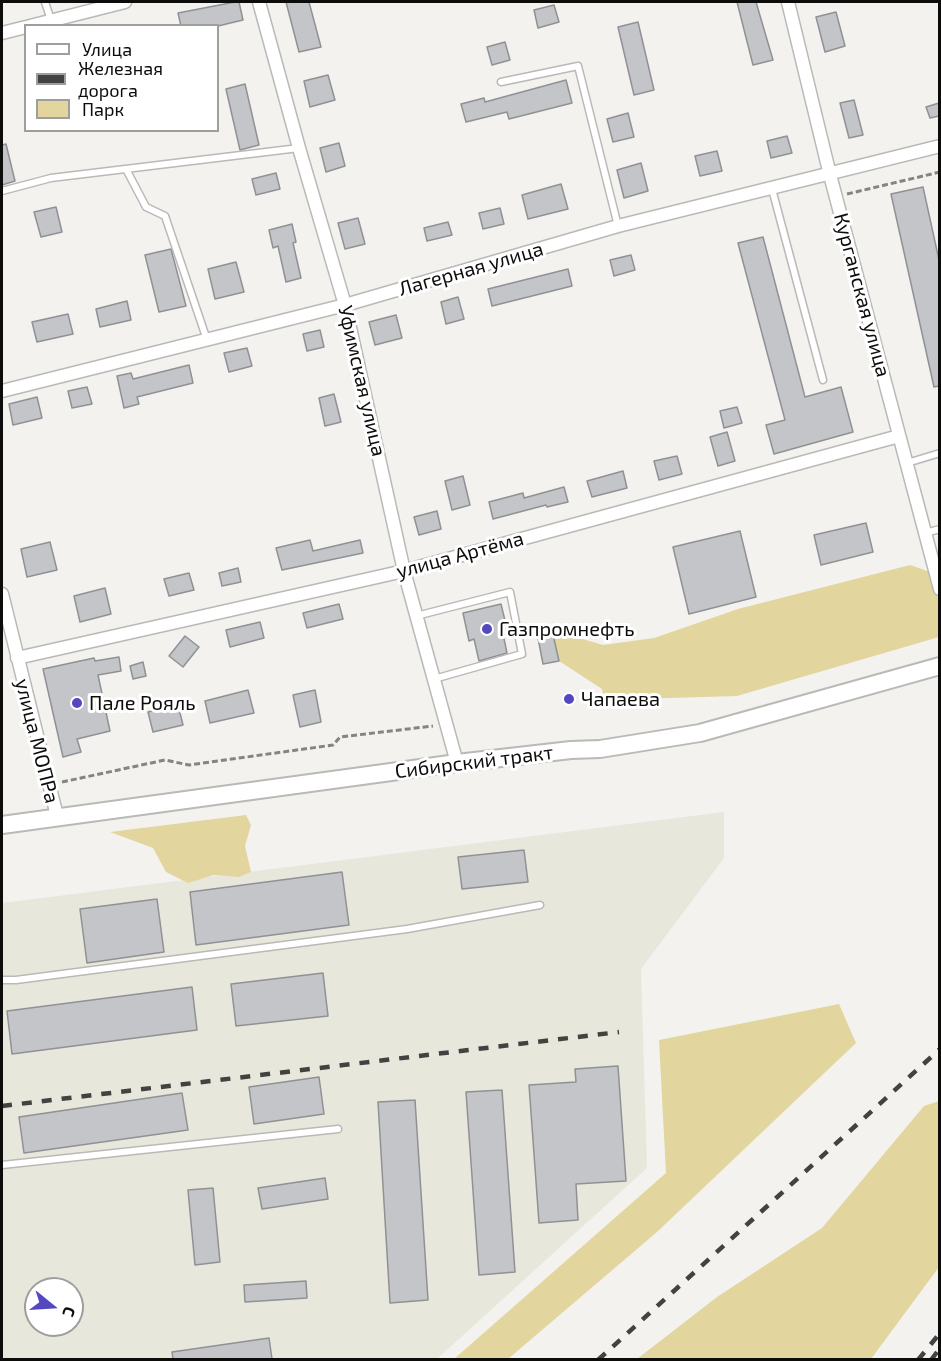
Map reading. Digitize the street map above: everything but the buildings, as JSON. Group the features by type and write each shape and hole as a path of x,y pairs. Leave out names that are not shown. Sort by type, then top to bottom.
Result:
{"main road":[{"name":"Сибирский тракт","path":"2,825 457,763 571,750 600,749 700,733 939,666"}],"street":[{"path":"36,24 125,2"},
{"name":"Уфимская улица","path":"259,2 345,305 404,571 457,763"},
{"name":"Курганская улица","path":"788,2 830,175 939,589"},
{"path":"2,33 24,27"},
{"name":"Лагерная улица","path":"2,391 345,305 618,226 939,146"},
{"name":"улица Артёма","path":"16,658 404,571 899,436"},
{"name":"улица МОПРа","path":"2,594 16,658 57,816"}],"lane":[{"path":"45,2 51,20"},
{"path":"501,82 578,66 618,226"},
{"path":"2,191 51,178 299,148"},
{"path":"126,169 146,207 165,216 207,340"},
{"path":"772,189 823,380"},
{"path":"906,463 939,453"},
{"path":"925,533 939,529"},
{"path":"416,616 510,592 522,654 434,679"},
{"path":"2,980 396,930 540,905"},
{"path":"2,1165 338,1129"}],"path":[{"path":"836,197 939,172"},
{"path":"48,784 78,780 165,760 189,765 333,745 340,737 446,725"}],"shaded area":[{"path":"724,812 724,858 641,969 647,1168 437,1359 2,1359 2,903"}],"green space":[{"path":"910,565 939,575 939,637 737,696 604,700 602,689 559,661 552,630 603,645 654,638 738,609"},
{"path":"246,815 251,825 245,846 251,872 239,877 214,875 188,883 166,872 153,848 110,832"},
{"path":"839,1004 856,1043 657,1232 508,1359 454,1359 666,1173 659,1040"},
{"path":"939,1101 939,1267 871,1359 637,1359 717,1297 822,1228 924,1106"}],"railway":[{"path":"2,1106 619,1032"},
{"path":"598,1360 940,1049"},
{"path":"918,1360 940,1333"},
{"path":"931,1360 940,1348"}],"place":[{"name":"Газпромнефть","path":"487,629"},
{"name":"Чапаева","path":"569,699"},
{"name":"Пале Рояль","path":"77,703"}]}
